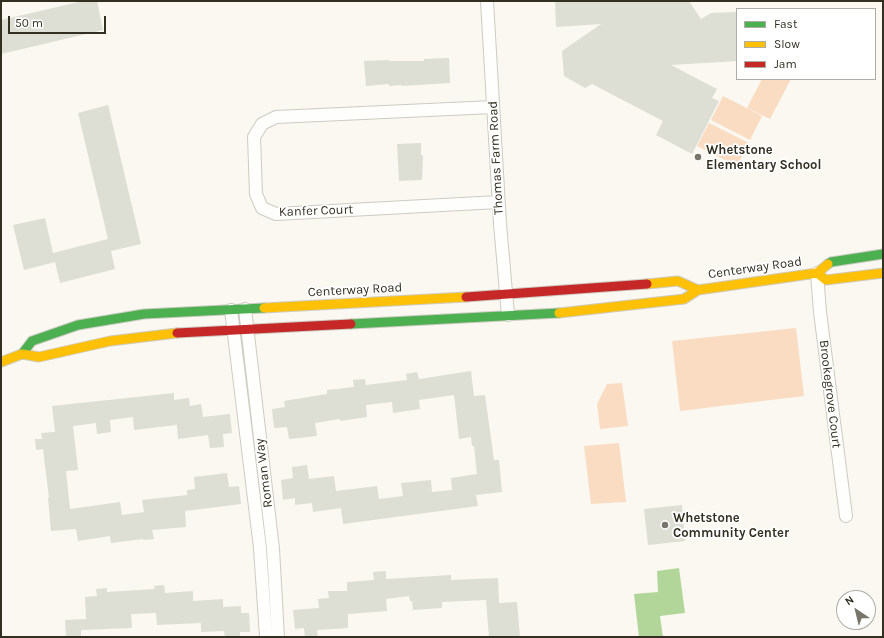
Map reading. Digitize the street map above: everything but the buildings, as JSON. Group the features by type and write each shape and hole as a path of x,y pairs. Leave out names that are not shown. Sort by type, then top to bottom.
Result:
{"street":[{"name":"Thomas Farm Road","path":"487,1 498,202 508,315"},
{"name":"Kanfer Court","path":"493,107 276,117 262,124 254,137 256,194 262,208 276,214 498,202"},
{"name":"Centerway Road","path":"1,362 22,354 39,357 110,341 169,333 561,312 684,299 698,290 817,273 831,262 883,254"},
{"name":"Centerway Road","path":"817,273 826,280 883,272"},
{"name":"Brookegrove Court","path":"817,273 820,312 846,516"},
{"name":"Centerway Road","path":"22,354 32,341 78,325 144,314 506,295 678,281 698,290"},
{"name":"Roman Way","path":"245,309 273,549 278,637"},
{"name":"Roman Way","path":"232,310 260,548 266,637"}],"shaded area":[{"path":"761,80 790,80 770,119 747,108"},
{"path":"723,96 762,116 750,140 711,120"},
{"path":"709,123 749,143 737,166 697,146"},
{"path":"796,328 804,396 680,411 672,341"},
{"path":"622,383 628,426 600,429 597,404 607,384"},
{"path":"619,443 626,502 591,504 584,446"},
{"path":"679,568 685,613 660,616 663,637 639,637 634,594 658,592 657,571"}],"traffic: fast":[{"path":"828,264 831,262 883,254"},
{"path":"22,354 32,341 78,325 144,314 264,308"},
{"path":"351,324 559,313"}],"traffic: slow":[{"path":"559,313 684,299 698,290 817,273 828,264"},
{"path":"817,273 826,280 883,273"},
{"path":"647,284 678,281 698,290"},
{"path":"264,308 466,297"},
{"path":"1,362 22,354 39,357 110,341 177,333"}],"traffic: jam":[{"path":"466,297 647,284"},
{"path":"177,333 351,324"}],"place":[{"name":"Whetstone Elementary School","path":"698,157"},
{"name":"Whetstone Community Center","path":"665,525"}]}
